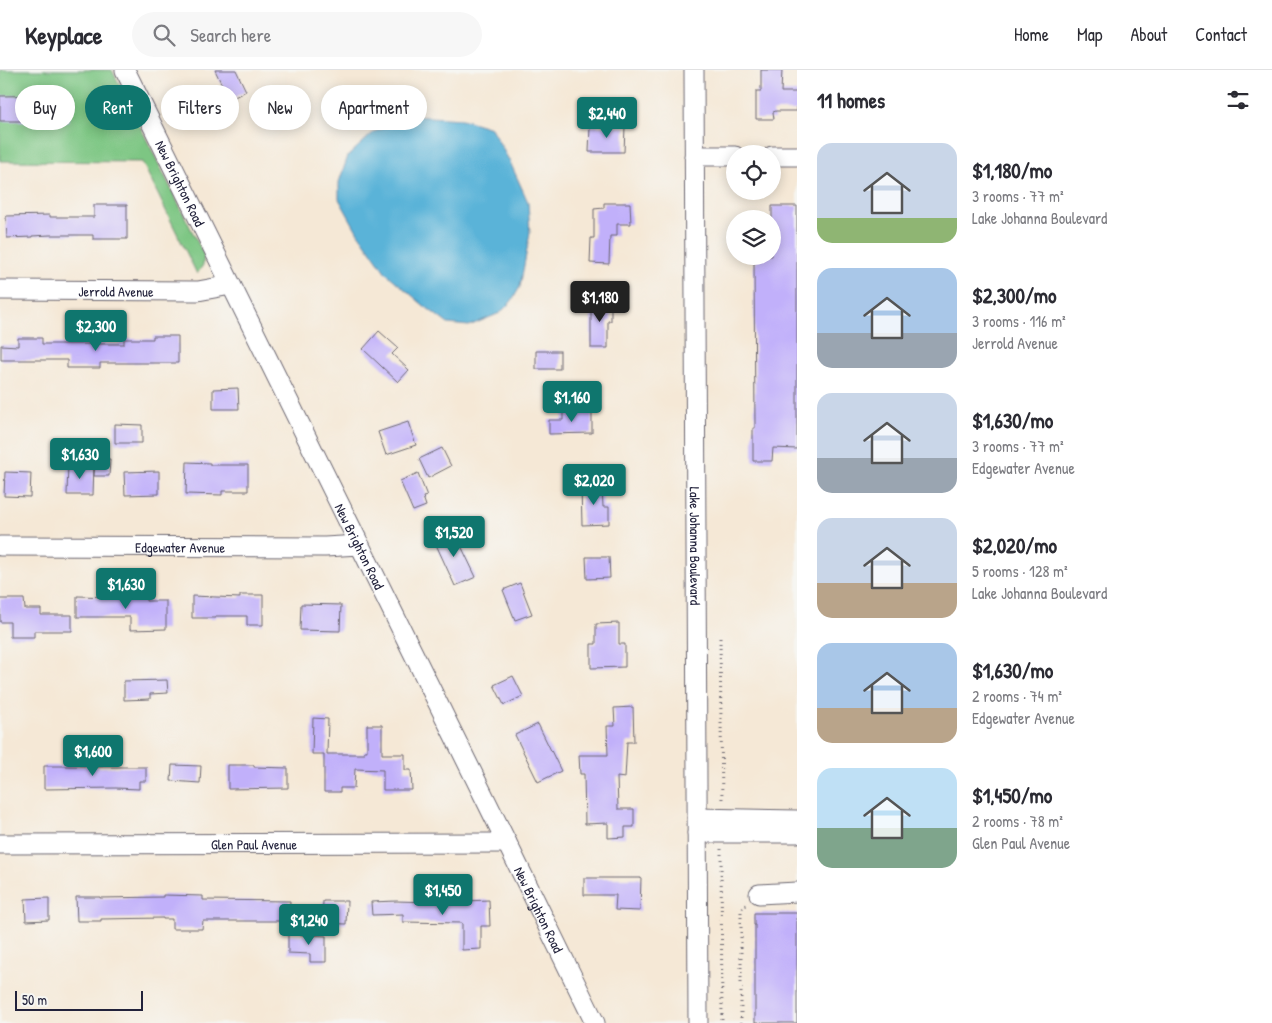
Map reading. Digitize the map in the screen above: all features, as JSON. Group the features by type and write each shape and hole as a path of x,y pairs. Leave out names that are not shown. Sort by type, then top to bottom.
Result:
{"street":[{"name":"New Brighton Road","path":"125,70 595,1023"},
{"name":"Lake Johanna Boulevard","path":"694,70 698,1023"},
{"path":"694,156 726,156"},
{"path":"781,156 797,156"},
{"name":"Jerrold Avenue","path":"0,290 198,291 231,285"},
{"name":"Edgewater Avenue","path":"0,546 325,548 359,545"},
{"path":"697,826 722,818 797,820"},
{"path":"722,818 797,833"},
{"name":"Glen Paul Avenue","path":"0,844 507,843"},
{"path":"760,894 797,892"}],"path":[{"path":"720,638 722,1023"},
{"path":"741,1023 741,910 743,906 760,903 760,894"}],"green space":[{"path":"0,70 112,70 119,85 85,85 85,130 142,130 204,255 203,265 197,274 142,162 0,161"}],"water":[{"path":"427,117 462,119 491,128 510,162 528,202 530,233 520,287 511,302 500,313 469,326 448,324 386,273 358,233 339,199 339,182 348,156 374,132 379,130 427,130"}],"building":[{"path":"215,70 236,70 246,91 239,95 239,85 222,85"},
{"path":"761,70 782,70 781,92 797,92 797,111 776,111 773,112 774,119 756,119 756,91 761,91"},
{"path":"0,96 15,96 15,121 0,121"},
{"path":"587,104 600,104 601,119 588,119"},
{"path":"590,126 625,127 624,152 589,152"},
{"path":"604,203 630,203 631,224 617,224 617,236 610,236 609,264 590,263 591,238 594,238 594,209 604,208"},
{"path":"94,205 127,205 127,239 93,239 93,235 7,238 6,216 94,217"},
{"path":"772,206 797,206 797,449 773,448 772,461 753,461 753,428 755,428 754,265 781,265 781,210 772,210"},
{"path":"591,300 611,300 611,321 608,321 608,348 591,348"},
{"path":"379,331 398,348 392,354 409,370 398,382 363,349"},
{"path":"153,336 178,336 178,363 100,363 100,368 67,368 67,360 1,360 1,345 18,346 18,338 42,338 42,344 124,344 124,339 153,339"},
{"path":"536,351 560,351 560,369 536,369"},
{"path":"238,388 239,409 213,409 213,389"},
{"path":"563,411 592,411 592,433 549,434 549,420 563,420"},
{"path":"408,422 416,445 386,455 378,432"},
{"path":"115,424 142,425 142,443 115,443"},
{"path":"442,448 451,466 428,478 419,459"},
{"path":"95,459 110,459 109,476 94,476"},
{"path":"187,462 210,463 210,465 248,465 248,491 222,491 222,495 186,494"},
{"path":"68,464 94,464 93,495 67,495"},
{"path":"159,471 159,494 125,495 124,472"},
{"path":"5,472 31,473 30,497 4,496"},
{"path":"418,473 427,496 423,497 426,506 413,511 400,481"},
{"path":"581,486 602,486 603,507 609,507 609,524 582,525"},
{"path":"453,529 476,577 455,586 433,538"},
{"path":"586,557 609,557 610,578 587,579"},
{"path":"520,583 532,614 515,620 503,590"},
{"path":"146,594 146,601 166,601 166,629 130,630 130,617 77,617 77,596 116,597 115,595"},
{"path":"240,595 263,595 263,625 247,625 247,616 192,618 192,596 240,598"},
{"path":"0,599 24,599 25,609 41,609 41,615 72,615 72,631 34,631 34,637 10,637 10,622 0,622"},
{"path":"301,604 341,605 340,631 300,630"},
{"path":"619,623 619,644 625,644 625,667 591,668 591,644 596,644 596,624"},
{"path":"513,676 523,696 504,705 494,685"},
{"path":"167,680 168,693 150,694 150,699 124,700 124,681"},
{"path":"633,707 634,742 627,742 625,778 617,777 618,809 634,809 634,827 625,827 625,837 608,838 608,823 585,824 584,774 580,774 579,755 608,755 607,726 615,726 614,708"},
{"path":"313,718 328,719 327,754 364,754 364,751 367,751 367,725 382,725 382,754 405,754 405,770 411,770 412,790 383,790 383,770 355,769 354,788 340,788 340,792 324,792 324,754 312,754"},
{"path":"538,724 561,771 538,782 515,735"},
{"path":"172,765 201,766 200,783 171,781"},
{"path":"228,765 288,768 288,788 228,789"},
{"path":"44,766 146,767 146,781 139,781 139,789 44,789"},
{"path":"584,878 641,878 640,911 615,910 616,895 584,895"},
{"path":"163,895 203,896 203,900 290,901 289,921 203,921 202,929 172,929 172,919 163,918 77,921 76,897 163,897"},
{"path":"49,898 49,920 26,921 25,899"},
{"path":"489,900 490,926 481,926 481,949 462,950 462,923 403,922 403,914 372,915 371,902 465,903 465,901"},
{"path":"323,901 347,901 346,924 322,923"},
{"path":"754,913 797,913 797,1023 755,1023"},
{"path":"288,934 326,936 326,962 310,962 310,954 288,953"}]}
